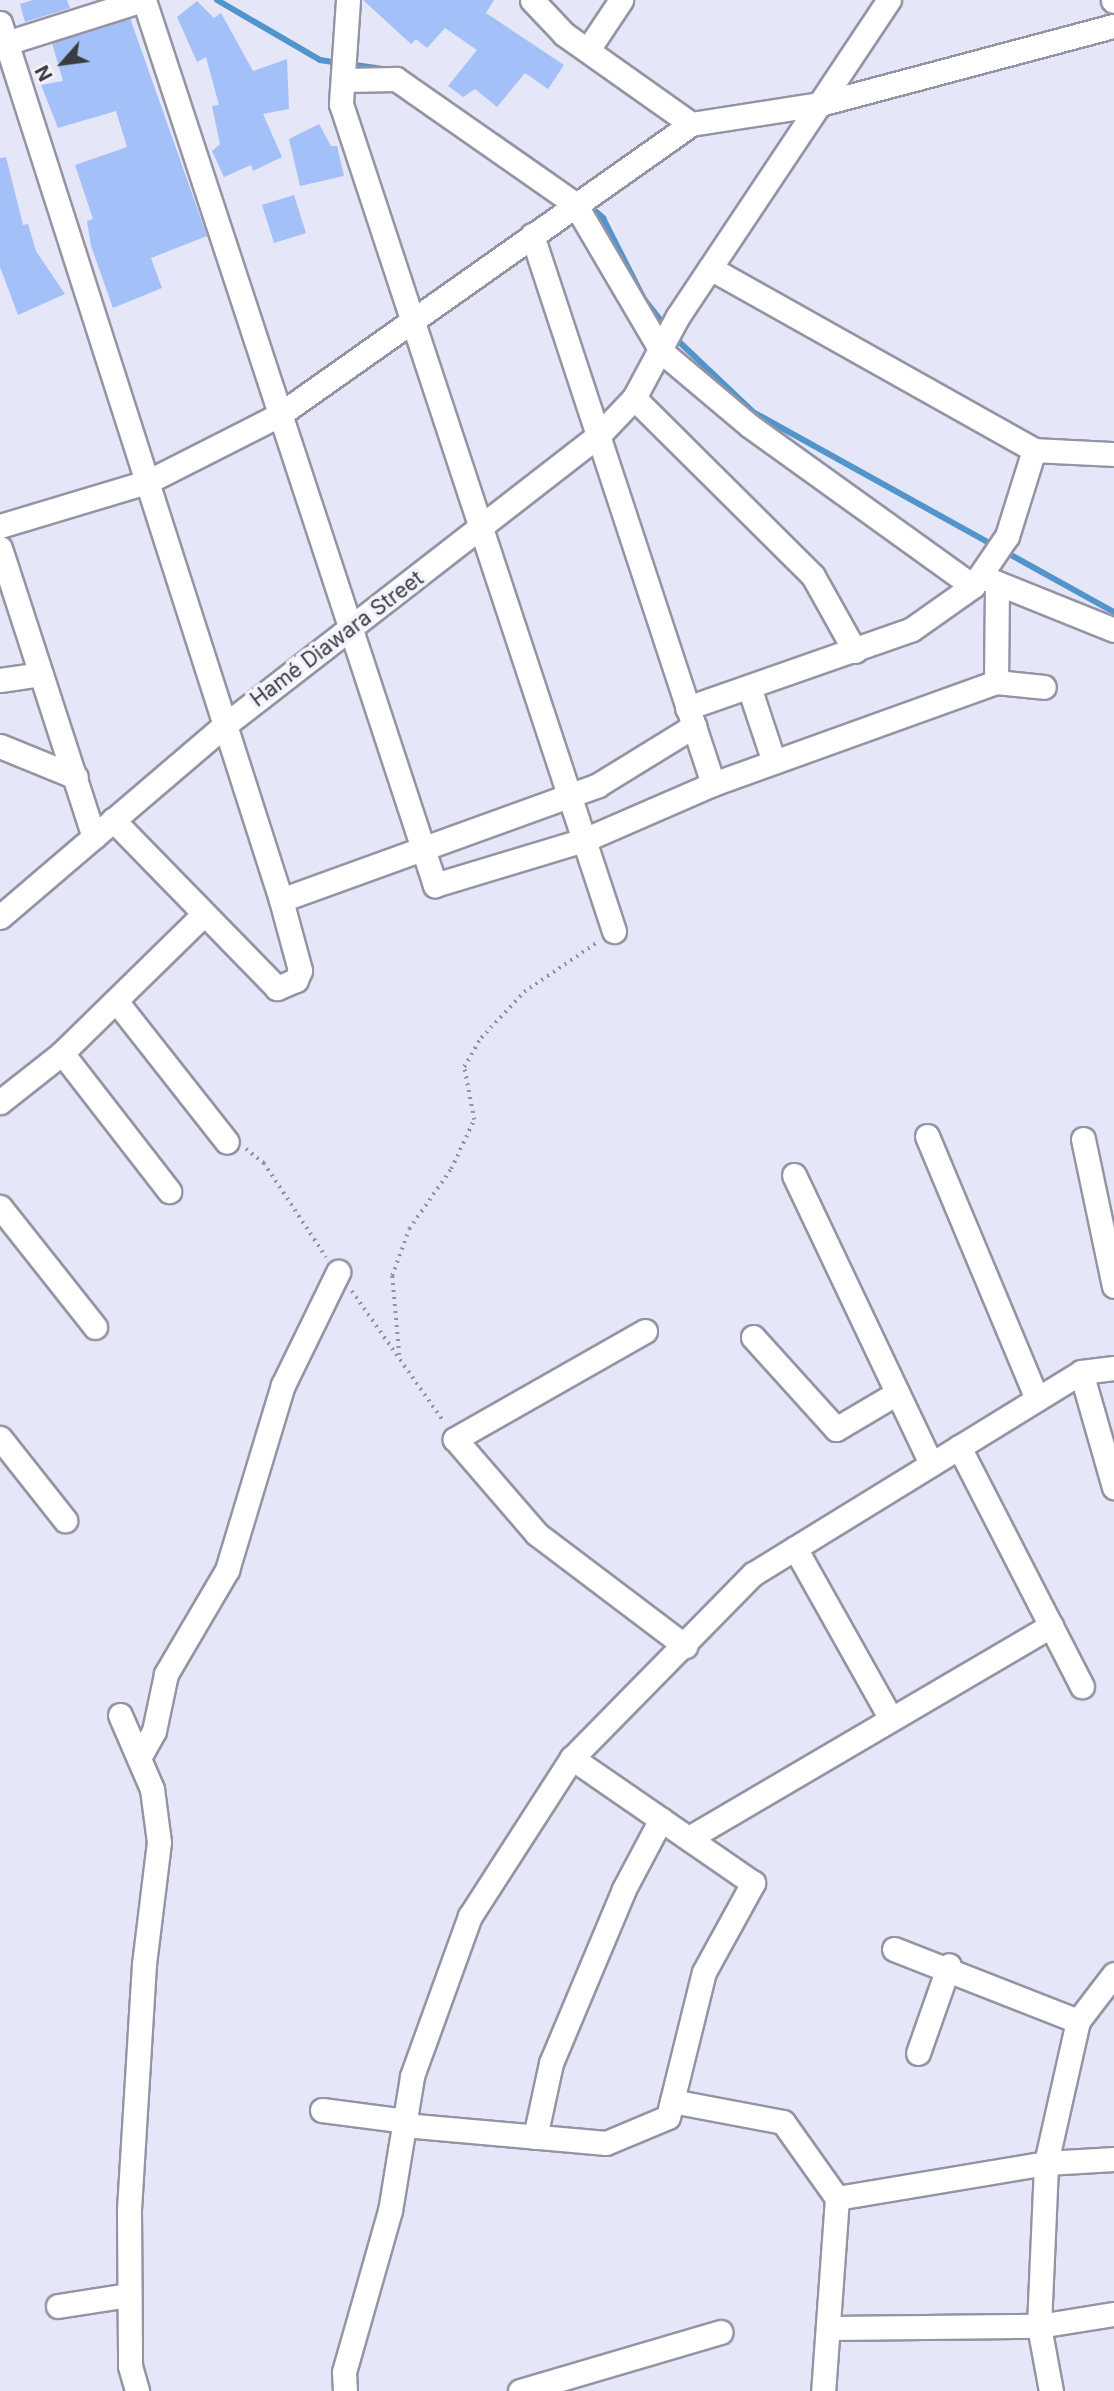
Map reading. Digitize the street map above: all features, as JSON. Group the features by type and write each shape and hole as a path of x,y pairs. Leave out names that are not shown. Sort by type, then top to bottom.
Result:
{"street":[{"path":"113,820 202,916 277,988 288,987 300,970 281,900 3,33 143,0 431,879 442,888 584,840 713,784 996,682 1044,687"},
{"path":"348,0 341,104 614,931"},
{"path":"531,0 564,34 589,48 691,124"},
{"path":"589,48 621,0"},
{"name":"Hamé Diawara Street","path":"5,907 94,837 225,725 597,436 634,398 664,349 678,316 889,0"},
{"path":"0,526 147,482 279,415 413,323 582,199 691,124 820,104 1114,26"},
{"path":"345,69 396,79 582,199 664,349 750,426 984,582 1114,630"},
{"path":"532,236 713,784"},
{"path":"710,268 1034,450 1114,454"},
{"path":"634,398 813,576 855,651"},
{"path":"281,900 569,797 690,717 749,687 912,629 984,582 1001,546 1034,450"},
{"path":"0,548 94,837"},
{"path":"984,582 996,682"},
{"path":"0,680 41,674"},
{"path":"749,687 774,762"},
{"path":"0,746 76,777"},
{"path":"0,1102 62,1053 202,916"},
{"path":"116,1001 228,1142"},
{"path":"62,1053 169,1191"},
{"path":"927,1136 1037,1399"},
{"path":"1083,1139 1114,1286"},
{"path":"794,1175 931,1464"},
{"path":"0,1207 95,1327"},
{"path":"139,1758 154,1731 166,1674 227,1570 283,1385 338,1272"},
{"path":"645,1331 455,1439 537,1534 685,1646"},
{"path":"752,1337 836,1429 897,1393"},
{"path":"345,2391 344,2372 390,2211 412,2076 470,1916 572,1758 753,1574 1081,1372 1114,1368"},
{"path":"1081,1372 1114,1487"},
{"path":"0,1438 65,1520"},
{"path":"959,1447 1082,1686"},
{"path":"795,1548 891,1719"},
{"path":"689,1838 1051,1626"},
{"path":"120,1715 152,1789 159,1842 144,1964 129,2295 137,2391"},
{"path":"322,2110 405,2123 606,2143 668,2117 705,1972 753,1882 572,1758"},
{"path":"535,2137 551,2063 624,1889 661,1819"},
{"path":"894,1949 949,1965 1078,2021"},
{"path":"918,2053 949,1965"},
{"path":"1051,2391 1039,2326 1046,2163 1078,2021 1114,1974"},
{"path":"672,2101 783,2122 837,2198 832,2328 823,2391"},
{"path":"837,2198 1046,2163 1114,2159"},
{"path":"58,2306 129,2295"},
{"path":"832,2328 1039,2326 1114,2314"},
{"path":"520,2391 721,2332"}],"path":[{"path":"399,1355 392,1276 409,1229 451,1169 474,1120 464,1066 524,992 614,931"}],"building":[{"path":"33,0 67,0 70,8 25,22 20,4"},
{"path":"363,0 494,0 486,13 564,65 548,89 525,73 497,107 475,89 463,97 448,86 477,50 445,28 427,48 416,39 411,44"},
{"path":"197,1 214,18 221,13 253,71 287,59 289,109 263,114 282,157 253,171 251,165 224,177 212,151 220,144 212,106 219,105 206,57 197,62 177,17"},
{"path":"130,18 207,236 151,258 162,288 113,308 91,246 87,221 93,219 75,165 127,147 116,111 58,128 41,85 63,81 52,43"},
{"path":"319,124 331,146 337,146 344,176 300,186 289,139"},
{"path":"6,157 23,225 28,224 36,251 65,294 18,315 0,267 0,158"},
{"path":"294,195 306,233 274,243 262,205"}],"waterway":[{"path":"217,0 320,60 338,63"},
{"path":"348,64 383,69"},
{"path":"497,136 554,176"},
{"path":"586,203 603,218 644,299 667,328"},
{"path":"673,336 753,412 1114,612"}]}
